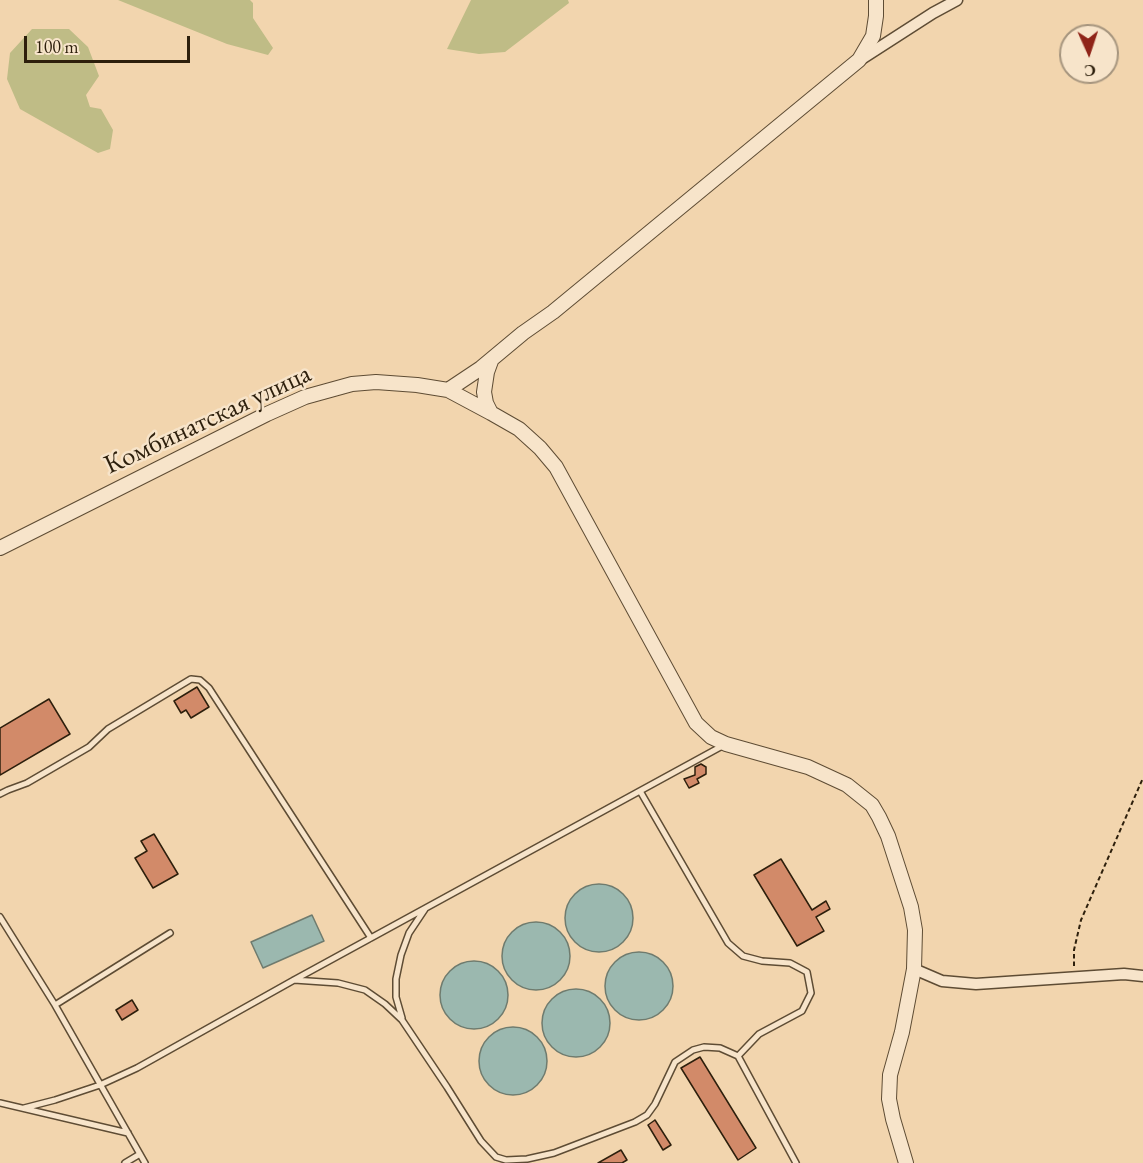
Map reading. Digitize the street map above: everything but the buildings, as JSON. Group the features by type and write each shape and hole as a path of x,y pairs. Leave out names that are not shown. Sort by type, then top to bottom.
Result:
{"street":[{"path":"859,60 873,36 876,0"},
{"path":"906,1163 893,1119 889,1087 914,969 915,930 911,907 888,836 872,805 847,785 808,767 726,744 711,737 696,723 556,467 519,429 448,390 482,368 523,333 553,312 859,60 957,0"},
{"path":"876,16 878,27 883,33 902,33"},
{"path":"492,359 484,384 486,403 492,413"},
{"name":"Комбинатская улица","path":"0,548 305,397 352,384 376,382 448,390"},
{"path":"914,969 942,981 975,984 1124,974 1143,976"}],"lane":[{"path":"0,794 27,783 88,747 108,729 191,679 200,680 208,688 371,938"},
{"path":"24,1108 100,1085 137,1068 726,744"},
{"path":"640,790 728,943 743,956 762,961 790,963 807,972 811,993 802,1011 759,1034 738,1056"},
{"path":"402,1020 396,997 397,971 409,933 425,908"},
{"path":"0,917 55,1005 145,1163"},
{"path":"55,1005 170,933"},
{"path":"294,980 338,983 365,990 385,1004 402,1020 481,1141 496,1157 506,1160 527,1159 554,1153 635,1122 647,1115 655,1104 675,1062 693,1050 704,1047 720,1048 738,1056 796,1163"},
{"path":"0,1103 128,1133"},
{"path":"125,1163 140,1154"}],"path":[{"path":"1074,978 1074,950 1081,920 1143,777"}],"shaded area":[{"path":"118,0 250,0 253,3 253,18 273,48 268,55 227,44"},
{"path":"471,0 568,0 569,3 505,52 479,54 447,49"},
{"path":"32,29 69,29 88,47 99,76 86,95 90,107 101,109 113,130 110,149 98,153 20,109 7,79 10,53"}],"water":[{"path":"599,884 612,887 623,894 630,905 633,918 630,931 623,942 612,949 599,952 586,949 575,942 568,931 565,918 568,905 575,894 586,887"},
{"path":"312,915 324,941 263,968 251,942"},
{"path":"536,922 549,925 560,932 567,943 570,956 567,969 560,980 549,987 536,990 523,987 512,980 505,969 502,956 505,943 512,932 523,925"},
{"path":"639,952 652,955 663,962 670,973 673,986 670,999 663,1010 652,1017 639,1020 626,1017 615,1010 608,999 605,986 608,973 615,962 626,955"},
{"path":"474,961 487,964 498,971 505,982 508,995 505,1008 498,1019 487,1026 474,1029 461,1026 450,1019 443,1008 440,995 443,982 450,971 461,964"},
{"path":"576,989 589,992 600,999 607,1010 610,1023 607,1036 600,1047 589,1054 576,1057 563,1054 552,1047 545,1036 542,1023 545,1010 552,999 563,992"},
{"path":"513,1027 526,1030 537,1037 544,1048 547,1061 544,1074 537,1085 526,1092 513,1095 500,1092 489,1085 482,1074 479,1061 482,1048 489,1037 500,1030"}]}
